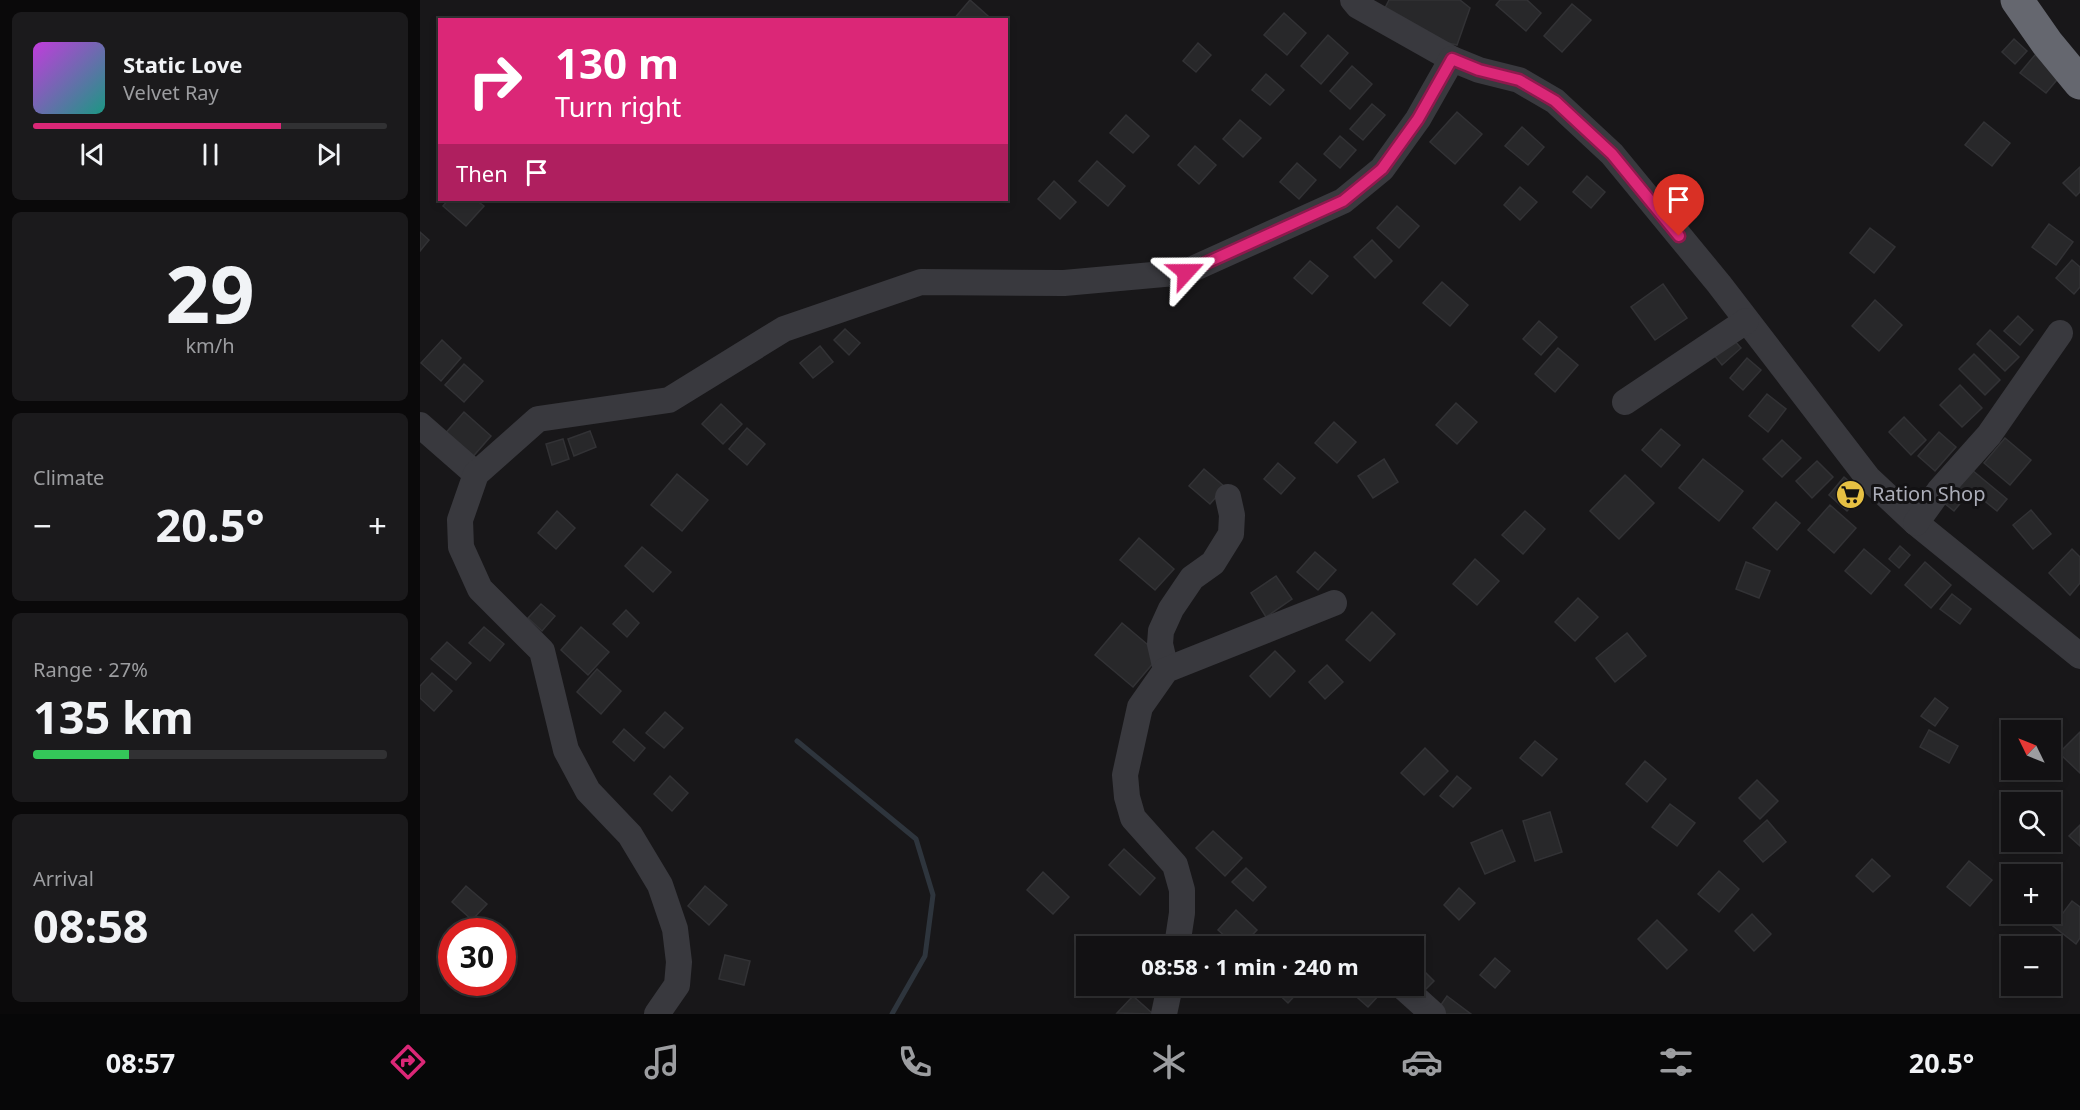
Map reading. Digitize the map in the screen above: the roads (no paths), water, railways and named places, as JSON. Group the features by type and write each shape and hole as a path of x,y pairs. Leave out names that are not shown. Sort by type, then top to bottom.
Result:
{"highway":[{"path":"2017,0 2047,43 2080,83"}],"street":[{"path":"1359,2 1452,59 1479,70 1519,80 1555,101 1612,154 1797,384 1868,478 1916,523 2080,656"},
{"path":"657,1014 677,985 679,962 675,929 660,885 630,835 588,790 566,750 542,651 480,589 460,547 460,520 476,474 538,419 669,400 784,329 921,282 1064,283 1186,272 1343,201 1382,169 1418,119 1452,59"},
{"path":"1625,402 1746,321"},
{"path":"1916,523 1939,491 1989,435 2060,333"},
{"path":"420,425 476,474"},
{"path":"1166,670 1160,644 1161,631 1171,609 1192,578 1213,563 1231,534 1232,514 1228,497"},
{"path":"1179,936 1182,890 1177,874 1174,866 1133,818 1127,797 1125,775 1140,707 1166,670 1334,603"},
{"path":"1164,1014 1168,996"},
{"path":"1413,996 1433,1014"}],"waterway":[{"path":"797,741 916,839 933,895 925,956 892,1014"}],"place":[{"name":"Ration Shop","path":"1851,494"}]}
